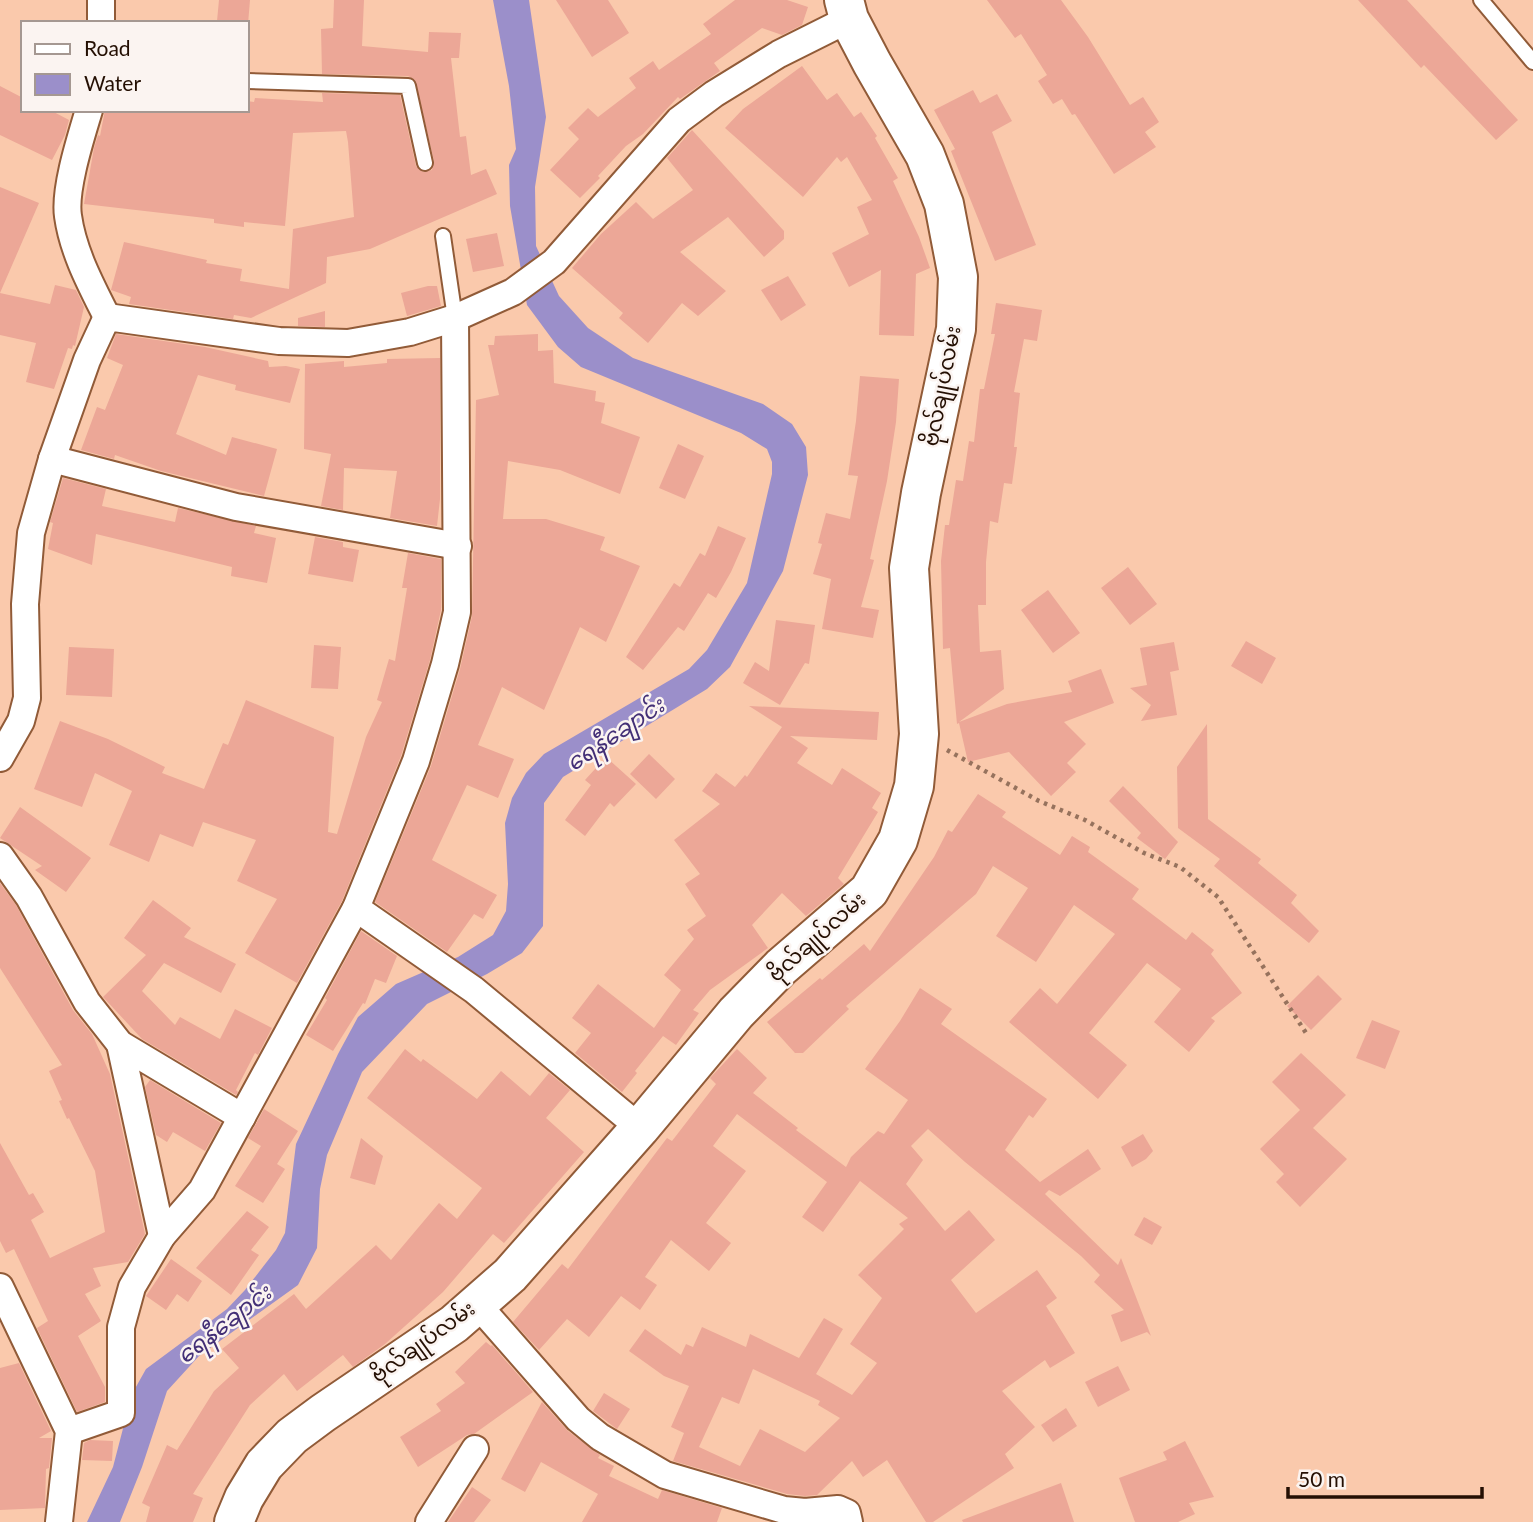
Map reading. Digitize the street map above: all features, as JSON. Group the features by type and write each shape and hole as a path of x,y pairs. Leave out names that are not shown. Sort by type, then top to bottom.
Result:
{"main road":[{"name":"ဗိုလ်‌ချုပ်‌လမ်း","path":"234,1522 244,1498 264,1465 292,1436 454,1324 510,1275 745,1004 781,967 869,891 898,840 914,786 919,734 909,568 921,493 956,329 958,277 944,204 925,155 847,10"}],"street":[{"path":"101,0 101,21"},
{"path":"107,317 279,341 348,343 410,332 455,318 513,292 554,262 679,120 714,94 847,10"},
{"path":"88,112 74,165 67,214 74,243 107,317"},
{"path":"0,758 21,721 27,698 25,604 31,533 52,459 88,359 107,317"},
{"path":"69,1431 121,1413 121,1327 132,1287 162,1236 202,1190 356,908 416,761 445,664 457,612 455,318"},
{"path":"52,459 236,508 458,546"},
{"path":"0,856 29,897 88,1002 120,1044 242,1117"},
{"path":"356,908 474,990 640,1128"},
{"path":"120,1044 162,1236"},
{"path":"0,1287 69,1431 59,1522"},
{"path":"477,1304 578,1419 600,1437 665,1475 785,1510 805,1512 838,1509 847,1513 849,1522"},
{"path":"429,1522 475,1449"}],"lane":[{"path":"1481,0 1533,62"},
{"path":"248,81 408,86 425,163"},
{"path":"443,236 455,318"}],"path":[{"path":"919,734 1039,801 1085,820 1144,853 1180,867 1218,897 1306,1033"}],"water":[{"name":"ရေနီချောင်း","path":"493,0 529,0 546,117 535,187 536,246 559,296 588,328 633,358 763,404 792,424 806,447 808,475 783,571 730,667 707,689 563,777 544,803 543,926 522,953 427,1004 362,1072 327,1155 320,1189 317,1248 298,1285 199,1356 167,1391 142,1467 120,1522 87,1522 113,1467 132,1394 146,1369 227,1309 276,1250 285,1233 296,1144 358,1017 396,984 458,957 493,935 506,911 508,884 505,823 512,798 526,773 544,754 689,669 707,650 747,583 772,474 772,462 767,449 741,433 581,367 558,347 527,305 510,206 509,165 516,149 509,86"}],"building":[{"path":"219,0 250,0 248,24 248,21 217,21"},
{"path":"334,0 364,0 362,46 428,52 429,32 461,33 459,58 451,58 460,137 466,136 471,175 486,169 497,194 370,249 327,257 326,283 251,318 234,315 233,319 129,304 131,297 111,290 124,242 207,260 206,263 242,269 240,281 289,289 293,229 354,217 346,131 293,133 285,226 244,222 244,227 214,223 214,219 84,204 94,148 98,135 100,136 105,112 248,112 248,101 254,102 255,98 323,102 322,93 400,95 416,166 423,172 432,170 434,161 415,80 408,76 322,74 321,29 333,28"},
{"path":"556,0 608,0 629,33 592,57"},
{"path":"735,0 787,0 808,7 802,25 782,35 762,28 714,63 720,71 680,99 678,97 643,134 626,146 580,198 550,170 579,139 568,128 588,108 598,117 636,88 629,78 653,61 659,70 711,34 703,24"},
{"path":"987,0 1061,0 1088,37 1130,105 1143,97 1159,122 1145,132 1156,147 1114,174 1075,114 1072,115 1062,99 1053,104 1038,81 1047,75 1021,34 1015,38"},
{"path":"1358,0 1407,0 1518,120 1496,140 1424,65 1421,68"},
{"path":"802,66 827,100 837,93 854,117 861,112 877,136 875,138 898,178 893,181 930,268 916,274 914,336 879,335 881,270 849,287 832,253 869,234 857,207 872,200 847,157 841,162 837,157 803,197 725,128 743,109"},
{"path":"0,86 21,97 21,112 54,112 69,120 65,135 52,160 0,135"},
{"path":"973,90 980,103 997,94 1012,121 992,132 1036,245 995,261 951,151 955,149 934,110"},
{"path":"692,130 784,231 784,239 764,257 728,217 680,252 726,291 698,316 682,303 648,343 619,318 623,313 572,268 601,234 636,202 653,219 693,190 667,158"},
{"path":"0,187 39,203 0,293"},
{"path":"497,233 504,266 473,272 466,239"},
{"path":"788,276 806,305 781,321 761,290"},
{"path":"55,285 76,290 84,307 75,346 68,348 54,389 26,382 36,343 0,335 0,293 50,304"},
{"path":"437,286 441,306 407,316 401,293"},
{"path":"996,303 1042,310 1037,341 1024,339 1014,392 1020,393 1012,484 1004,483 998,523 990,521 986,605 978,605 980,652 1001,650 1004,689 959,722 1007,704 1072,692 1068,681 1101,669 1114,703 1064,722 1086,744 1067,763 1076,772 1051,796 1009,752 968,762 959,723 957,724 950,648 943,649 941,561 945,525 949,525 956,480 963,481 969,441 974,442 980,389 984,389 995,334 991,334"},
{"path":"325,311 325,327 298,326 298,318"},
{"path":"116,334 205,347 268,361 269,367 300,369 290,403 235,390 236,385 198,375 176,434 226,455 232,437 277,449 264,496 161,471 115,455 114,459 81,450 97,407 105,410 123,365 107,358"},
{"path":"538,334 538,351 553,350 554,383 596,391 595,401 605,403 601,423 640,437 620,494 560,470 508,461 503,519 546,519 605,537 600,550 640,566 606,642 580,627 544,710 502,687 478,745 514,759 498,798 467,785 432,860 497,895 483,919 474,914 447,952 375,902 431,766 460,669 472,616 476,400 499,395 488,345 494,345 495,336"},
{"path":"440,358 440,499 437,526 390,518 397,471 344,468 343,510 321,506 331,454 304,449 305,364 344,361 344,367 387,363 387,359"},
{"path":"860,376 899,379 887,481 870,559 874,560 861,607 879,610 873,638 822,629 831,579 813,574 822,544 818,543 826,513 850,519 858,476 848,475"},
{"path":"678,444 704,456 685,499 659,488"},
{"path":"63,478 106,489 102,506 175,522 178,508 256,526 254,533 276,538 267,583 231,576 232,567 96,534 92,565 48,549 53,523 50,522"},
{"path":"718,526 746,538 731,572 716,598 708,593 684,631 678,627 643,670 626,657 674,583 680,587 700,553 705,556"},
{"path":"315,537 343,542 343,547 359,550 353,582 308,574"},
{"path":"408,553 441,559 441,610 430,660 401,756 342,901 297,983 245,953 277,899 237,881 256,840 203,822 193,847 160,834 149,862 109,845 132,791 95,773 82,807 34,789 60,721 108,739 165,767 162,773 204,789 223,743 228,745 246,700 334,737 328,832 337,834 366,737 382,702 377,700 389,659 395,661 407,588 402,588"},
{"path":"1128,567 1157,604 1130,625 1101,588"},
{"path":"1048,590 1080,633 1053,653 1021,610"},
{"path":"776,620 815,625 809,664 805,663 780,705 743,683 755,662 769,671"},
{"path":"1246,641 1276,658 1262,684 1231,666"},
{"path":"1174,642 1179,670 1170,672 1177,715 1141,721 1151,705 1130,688 1147,685 1140,648"},
{"path":"314,645 341,647 338,689 311,688"},
{"path":"69,647 114,649 112,697 66,695"},
{"path":"749,706 879,712 877,740 790,736 808,748 797,763 832,785 842,768 881,793 872,808 878,812 838,878 844,884 806,916 782,893 752,925 768,948 710,990 693,1010 699,1013 676,1045 663,1036 622,1092 575,1053 591,1033 572,1018 598,984 654,1028 681,990 664,975 694,939 687,930 706,916 685,884 700,874 674,840 720,804 702,791 716,773 735,787 745,775 747,777 782,727"},
{"path":"1207,724 1208,819 1261,859 1258,863 1297,895 1291,903 1319,931 1309,943 1214,866 1220,859 1178,828 1177,767"},
{"path":"649,754 675,779 656,799 630,774"},
{"path":"606,757 636,784 614,807 610,803 585,836 565,820 591,785 585,780"},
{"path":"1123,786 1178,842 1165,859 1137,838 1141,833 1109,801"},
{"path":"978,794 1006,812 1002,817 1060,855 1072,836 1090,847 1088,852 1139,889 1132,899 1186,940 1192,932 1214,950 1211,954 1242,993 1211,1018 1215,1021 1189,1052 1154,1022 1181,989 1147,963 1089,1033 1127,1065 1098,1099 1009,1022 1040,988 1057,1004 1115,934 1074,905 1036,962 996,936 1028,888 993,866 976,894 846,1006 849,1009 803,1053 795,1053 767,1022 864,944 870,951 934,857 948,830 952,832"},
{"path":"20,807 91,858 66,892 35,870 42,866 0,838"},
{"path":"0,883 16,905 73,1010 92,1034 110,1074 145,1234 128,1262 93,1268 101,1286 85,1294 101,1321 78,1336 105,1387 105,1402 77,1412 37,1328 48,1321 14,1249 6,1253 0,1241 0,1143 29,1195 33,1193 44,1212 31,1220 50,1258 105,1232 95,1171 69,1118 67,1119 49,1071 62,1065 0,968"},
{"path":"153,900 191,928 184,937 236,964 221,993 164,963 142,991 175,1025 180,1017 220,1039 235,1009 272,1028 258,1055 255,1053 236,1095 142,1039 103,997 146,955 124,938"},
{"path":"361,931 397,956 386,983 375,979 365,1004 363,1003 333,1051 306,1035 327,1000 325,998"},
{"path":"1318,975 1342,999 1311,1030 1287,1006"},
{"path":"920,988 952,1009 941,1024 1047,1099 1033,1118 1029,1115 1005,1150 1040,1182 1088,1149 1101,1169 1060,1196 1049,1190 1045,1194 1118,1265 1121,1258 1151,1336 1147,1332 1121,1342 1111,1315 1124,1310 1094,1282 1100,1275 1081,1256 928,1129 911,1146 923,1160 906,1184 945,1231 969,1210 995,1240 951,1280 976,1313 1037,1270 1057,1298 1046,1306 1075,1353 1050,1368 1045,1360 1002,1391 1035,1427 1005,1454 1014,1468 933,1522 926,1522 887,1460 863,1477 852,1461 817,1495 805,1496 787,1494 673,1461 684,1433 671,1427 689,1386 664,1376 629,1351 645,1329 681,1355 686,1344 693,1347 702,1327 746,1347 750,1334 799,1358 824,1318 843,1329 816,1374 852,1395 877,1363 850,1344 882,1298 858,1275 904,1229 899,1224 908,1218 860,1181 823,1232 802,1217 827,1182 737,1114 713,1146 746,1171 706,1223 731,1243 709,1271 671,1240 645,1277 657,1285 640,1310 621,1296 589,1337 567,1319 539,1350 513,1322 562,1264 568,1269 667,1138 672,1141 716,1084 710,1078 737,1049 767,1078 753,1093 798,1128 796,1130 846,1167 851,1157 878,1131 884,1134 908,1100 865,1069","holes":["753,1369 820,1401 818,1405 840,1418 805,1452 760,1429 740,1466 699,1447 722,1397 739,1404"]},
{"path":"1372,1020 1400,1031 1385,1069 1356,1058"},
{"path":"405,1049 477,1099 501,1071 530,1096 549,1073 570,1090 546,1118 584,1152 504,1243 493,1234 443,1292 385,1344 353,1367 343,1355 297,1391 284,1374 250,1405 193,1494 203,1498 193,1522 146,1522 150,1507 142,1503 167,1445 177,1450 214,1391 239,1368 222,1349 294,1294 306,1309 376,1245 391,1260 439,1203 457,1219 482,1188 367,1098"},
{"path":"1301,1053 1346,1095 1313,1128 1347,1159 1300,1207 1276,1182 1284,1174 1260,1149 1300,1110 1272,1082"},
{"path":"150,1080 221,1123 205,1151 173,1132 167,1142 156,1135 145,1087"},
{"path":"264,1109 298,1131 277,1164 285,1169 263,1203 235,1186 261,1146 248,1138"},
{"path":"1143,1134 1153,1151 1146,1159 1132,1167 1121,1147"},
{"path":"361,1138 383,1156 375,1185 350,1178"},
{"path":"247,1211 269,1227 251,1250 259,1255 231,1295 196,1268"},
{"path":"1144,1217 1162,1227 1152,1245 1134,1235"},
{"path":"171,1259 202,1281 188,1302 177,1294 166,1310 146,1296"},
{"path":"486,1342 492,1345 533,1392 474,1434 467,1435 418,1467 400,1437 441,1411 436,1404 465,1383 455,1372"},
{"path":"19,1363 51,1431 39,1438 52,1438 49,1468 46,1469 45,1508 0,1510 0,1368"},
{"path":"1118,1366 1130,1390 1098,1407 1085,1382"},
{"path":"604,1393 630,1409 617,1429 593,1411"},
{"path":"542,1402 568,1431 600,1455 598,1458 614,1466 609,1476 658,1499 662,1490 722,1508 717,1522 582,1522 598,1494 541,1462 525,1492 501,1479"},
{"path":"1066,1408 1077,1426 1053,1442 1041,1425"},
{"path":"90,1440 113,1441 112,1461 82,1460 84,1443"},
{"path":"1185,1441 1214,1497 1189,1503 1195,1514 1178,1522 1135,1522 1119,1478 1167,1460 1163,1452"},
{"path":"1061,1483 1074,1522 962,1520"},
{"path":"472,1487 491,1500 474,1522 448,1522"}]}
